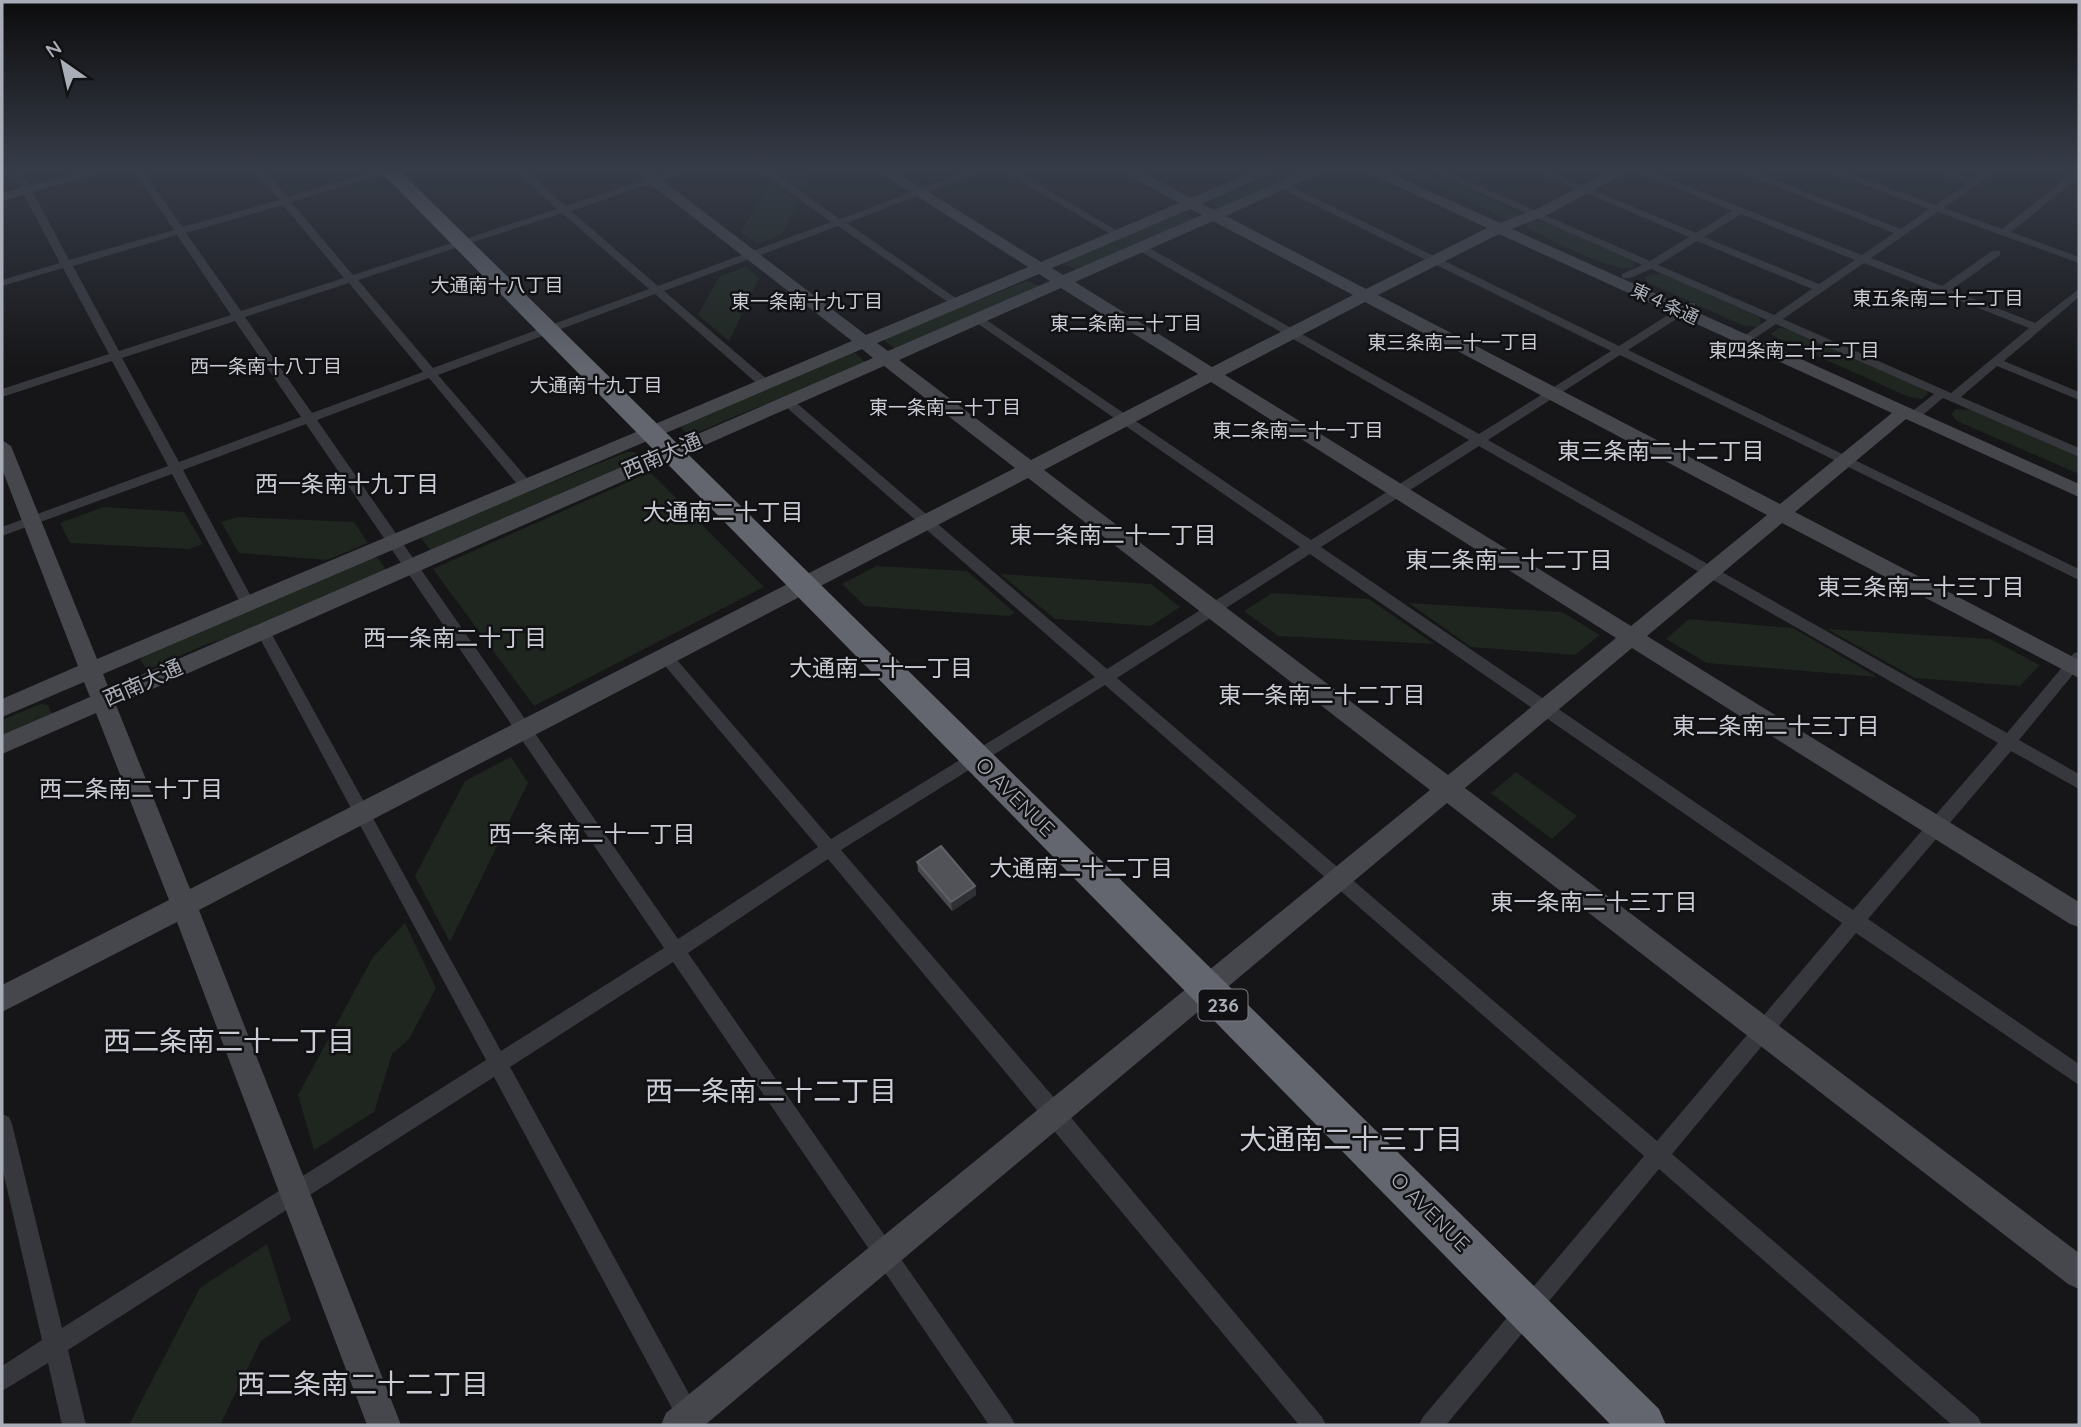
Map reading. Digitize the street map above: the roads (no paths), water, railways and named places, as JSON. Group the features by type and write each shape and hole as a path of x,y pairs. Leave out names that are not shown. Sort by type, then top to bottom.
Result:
{"highway":[{"name":"O AVENUE","path":"454,235 1643,1425"}],"street":[{"path":"51,235 248,604"},
{"path":"2,283 168,235"},
{"path":"183,235 1003,1425"},
{"path":"313,235 527,487"},
{"path":"2,393 488,235"},
{"path":"593,235 765,384"},
{"path":"722,235 2079,1273"},
{"path":"2,531 807,235"},
{"path":"855,235 956,303"},
{"path":"987,235 2079,916"},
{"name":"西南大通","path":"2,708 1117,235"},
{"name":"西南大通","path":"2,745 1170,235"},
{"path":"1249,235 1780,513 2077,664 1854,922 1431,1425"},
{"path":"1382,235 2079,575"},
{"path":"2,999 1211,374 1489,235"},
{"name":"東４条通","path":"1522,235 1750,337 2079,491"},
{"name":"東４条通","path":"1524,235 1626,276 1686,308"},
{"path":"1579,235 2079,453"},
{"path":"1690,235 1819,288"},
{"path":"1626,276 1649,266 1700,235"},
{"path":"1799,235 2036,327"},
{"path":"1750,337 1901,235"},
{"path":"2008,235 2079,260"},
{"path":"2068,256 2079,246"},
{"path":"1140,247 2079,782"},
{"path":"1942,291 1996,253"},
{"path":"263,631 363,813 687,1422 1780,513 1913,413 1947,395 1995,361 2076,298"},
{"path":"2,1379 676,951 829,849 1105,678 1686,308"},
{"path":"978,319 2079,1075"},
{"path":"1995,361 2078,394"},
{"path":"789,403 1337,880 1970,1425"},
{"name":"東４条通","path":"1913,413 2079,480"},
{"path":"2,446 184,906 384,1425"},
{"path":"666,657 1056,1115 1314,1425"},
{"path":"2,1124 74,1425"}],"district":[{"name":"大通南十八丁目","path":"497,285"},
{"name":"東五条南二十二丁目","path":"1938,298"},
{"name":"東一条南十九丁目","path":"807,301"},
{"name":"東二条南二十丁目","path":"1126,323"},
{"name":"東三条南二十一丁目","path":"1453,342"},
{"name":"東四条南二十二丁目","path":"1794,350"},
{"name":"西一条南十八丁目","path":"266,366"},
{"name":"大通南十九丁目","path":"596,385"},
{"name":"東一条南二十丁目","path":"945,407"},
{"name":"東二条南二十一丁目","path":"1298,430"},
{"name":"東三条南二十二丁目","path":"1661,451"},
{"name":"西一条南十九丁目","path":"347,484"},
{"name":"大通南二十丁目","path":"723,512"},
{"name":"東一条南二十一丁目","path":"1113,535"},
{"name":"東二条南二十二丁目","path":"1509,560"},
{"name":"東三条南二十三丁目","path":"1921,587"},
{"name":"西一条南二十丁目","path":"455,638"},
{"name":"大通南二十一丁目","path":"881,668"},
{"name":"東一条南二十二丁目","path":"1322,695"},
{"name":"東二条南二十三丁目","path":"1776,726"},
{"name":"西二条南二十丁目","path":"131,789"},
{"name":"西一条南二十一丁目","path":"592,834"},
{"name":"大通南二十二丁目","path":"1081,868"},
{"name":"東一条南二十三丁目","path":"1594,902"},
{"name":"西二条南二十一丁目","path":"229,1041"},
{"name":"西一条南二十二丁目","path":"771,1091"},
{"name":"大通南二十三丁目","path":"1351,1139"},
{"name":"西二条南二十二丁目","path":"363,1384"}]}
